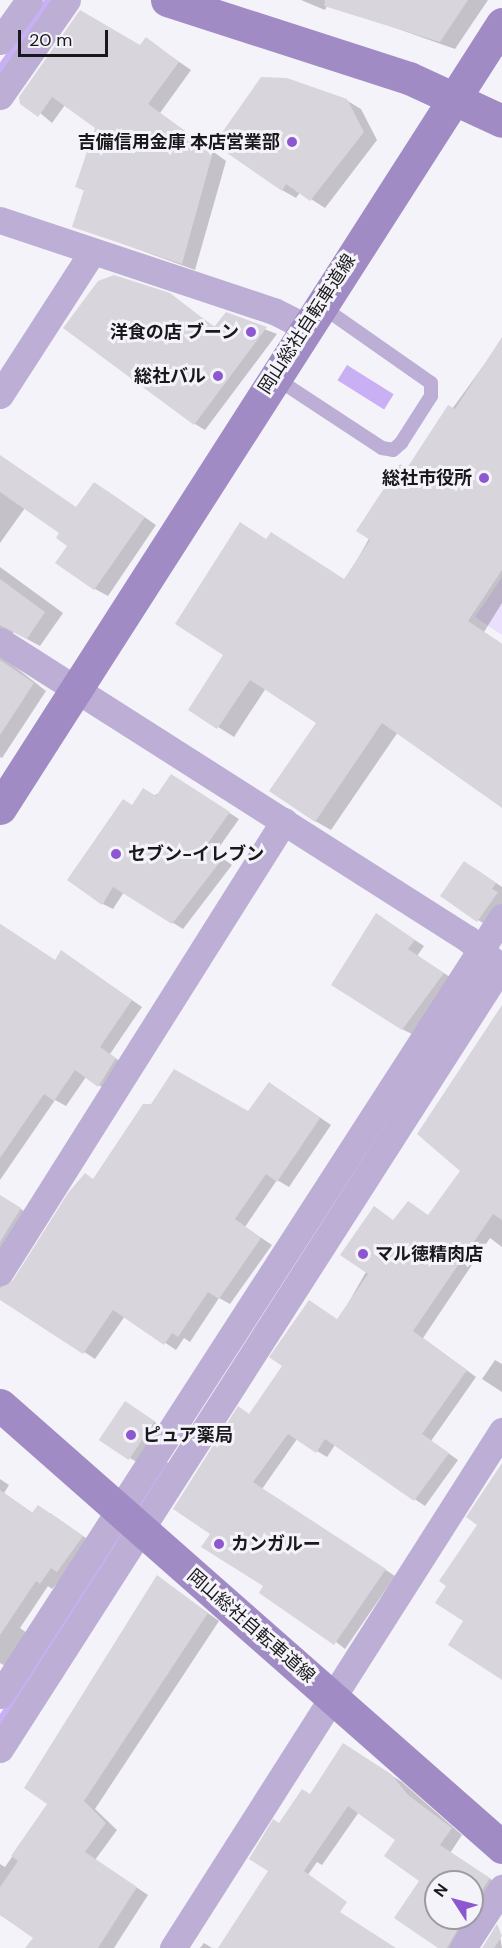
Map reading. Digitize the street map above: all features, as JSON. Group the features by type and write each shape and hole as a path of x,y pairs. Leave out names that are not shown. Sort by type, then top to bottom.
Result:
{"main road":[{"path":"167,0 409,78 502,121"},
{"name":"岡山総社自転車道線","path":"0,808 273,376 502,24"},
{"name":"岡山総社自転車道線","path":"0,1406 502,1847"}],"street":[{"path":"0,41 29,0"},
{"path":"0,96 67,0"},
{"path":"0,220 274,311 312,316"},
{"path":"0,395 92,252"},
{"path":"0,641 284,821 496,963"},
{"path":"0,1272 284,821"},
{"path":"0,1695 130,1520 496,963 502,917"},
{"path":"173,1948 334,1700 502,1431"},
{"path":"0,1749 130,1520"},
{"path":"464,1948 502,1888"}],"lane":[{"path":"273,376 386,450 399,446 432,392 429,380 312,316"}],"shaded area":[{"path":"347,365 394,394 384,409 337,380"},
{"path":"502,577 502,635 475,617"}],"building":[{"path":"325,0 468,0 440,42 324,6"},
{"path":"80,10 140,45 146,37 179,62 148,104 213,152 182,264 72,227 84,190 75,187 95,128 52,97 38,117 20,104 19,97"},
{"path":"261,77 287,78 347,99 364,132 310,201 286,184 282,191 214,144"},
{"path":"114,275 170,293 214,327 226,312 267,327 194,425 63,328 98,281"},
{"path":"502,337 502,570 468,621 502,644 502,808 382,723 315,822 269,791 316,723 250,680 217,729 188,710 223,655 175,624 240,522 266,539 271,532 344,579 370,540 356,531 400,464 407,468 448,405 455,409"},
{"path":"0,455 76,507 94,482 145,517 94,590 55,563 67,546 56,538 59,533 0,492"},
{"path":"0,579 45,612 27,639 0,625"},
{"path":"0,660 34,683 0,735"},
{"path":"171,774 230,812 206,846 223,858 172,924 113,887 102,905 67,880 123,799 132,805 143,788 156,796"},
{"path":"464,861 496,883 492,889 498,892 477,922 440,896"},
{"path":"376,913 415,940 408,949 444,973 402,1030 331,985"},
{"path":"0,924 55,960 61,950 132,1000 100,1047 116,1058 98,1087 75,1070 54,1101 44,1094 0,1158"},
{"path":"502,1005 502,1220 493,1214 413,1331 467,1370 422,1434 449,1453 414,1501 325,1439 316,1453 288,1434 253,1482 386,1569 334,1645 259,1593 263,1586 201,1547 210,1534 173,1509 238,1406 249,1414 282,1366 269,1357 309,1300 337,1319 368,1274 340,1255 374,1206 393,1220 408,1201 428,1215 460,1171 417,1134"},
{"path":"174,1069 248,1111 269,1082 320,1118 277,1182 266,1174 235,1219 261,1238 219,1299 208,1292 178,1337 172,1333 164,1345 113,1310 83,1354 0,1300 0,1288 13,1280 68,1193 85,1173 93,1179 143,1104 151,1104"},
{"path":"0,1195 21,1208 0,1242"},
{"path":"125,1401 155,1421 129,1460 99,1440"},
{"path":"502,1463 502,1680 448,1645 463,1621 435,1603 446,1586 439,1581 477,1525 466,1517"},
{"path":"0,1490 32,1513 38,1505 83,1536 57,1572 51,1568 40,1584 36,1581 0,1635"},
{"path":"157,1575 208,1613 84,1801 106,1823 85,1852 137,1887 98,1948 25,1948 33,1938 0,1915 0,1887 18,1861 11,1856 47,1804 24,1788"},
{"path":"343,1743 391,1774 408,1795 452,1828 440,1845 478,1870 424,1870 424,1930 457,1930 447,1948 438,1948 394,1918 419,1881 384,1856 395,1840 348,1806 304,1871 347,1902 340,1912 396,1948 218,1948 268,1871 249,1859 273,1819 279,1823 302,1789 310,1794"},
{"path":"484,1874 490,1878 484,1887"},
{"path":"497,1924 502,1936 494,1948 482,1948"}],"waterway":[{"path":"0,69 48,1"},
{"path":"141,1504 165,1466"},
{"path":"0,1721 120,1535"}],"place":[{"name":"吉備信用金庫 本店営業部","path":"292,142"},
{"name":"洋食の店 ブーン","path":"251,332"},
{"name":"総社バル","path":"218,376"},
{"name":"総社市役所","path":"484,478"},
{"name":"セブン-イレブン","path":"116,854"},
{"name":"マル徳精肉店","path":"363,1254"},
{"name":"ピュア薬局","path":"131,1435"},
{"name":"カンガルー","path":"219,1544"}]}
